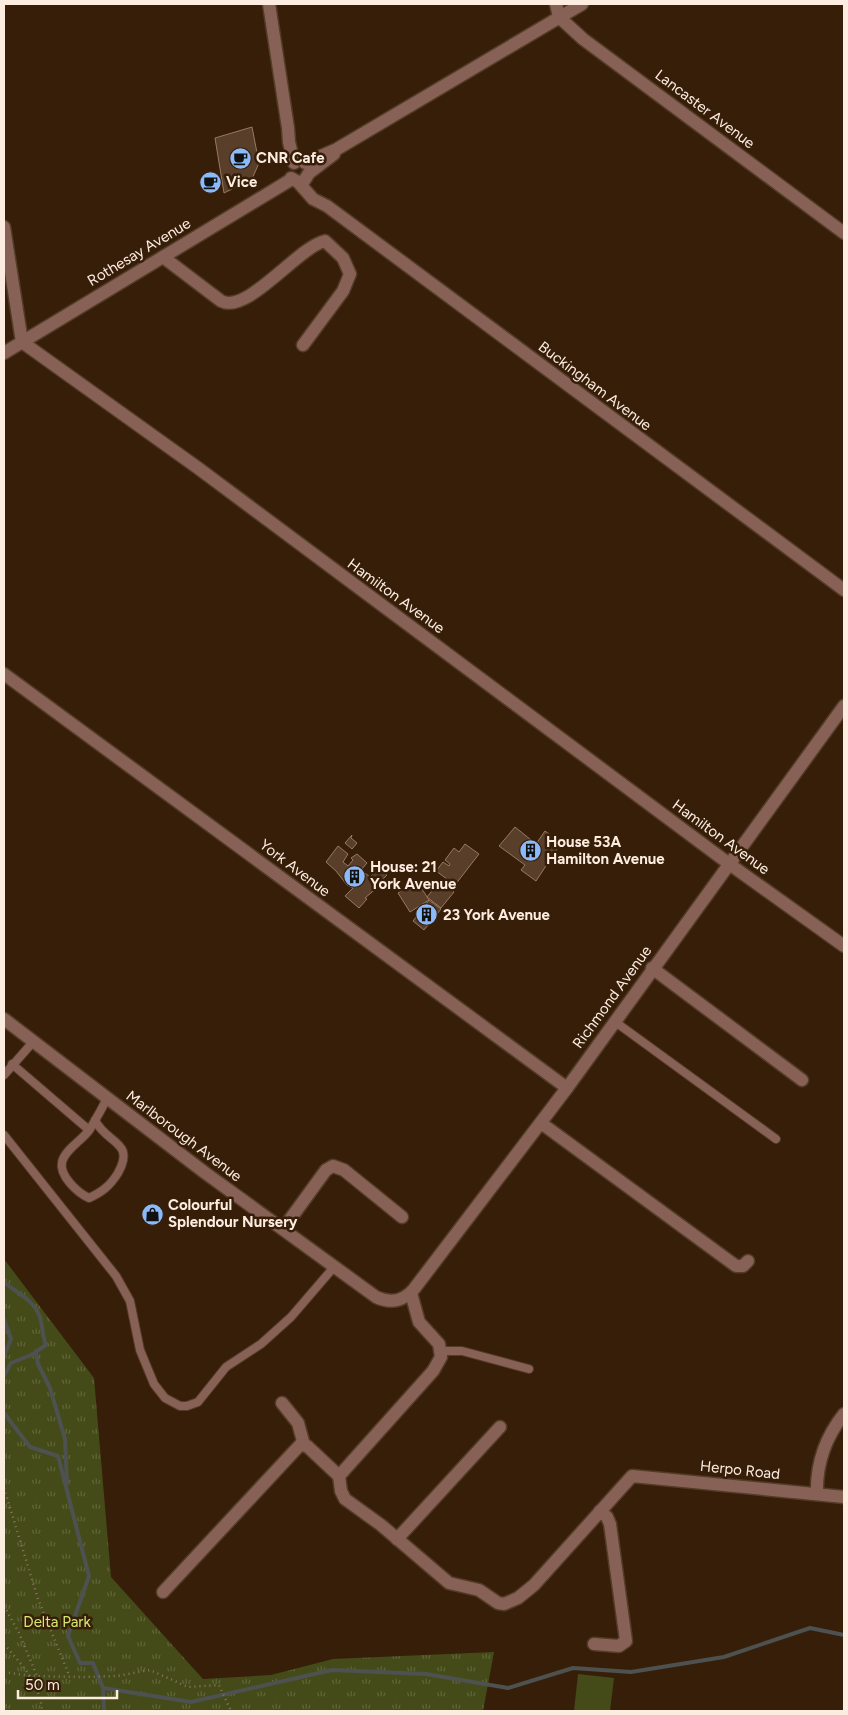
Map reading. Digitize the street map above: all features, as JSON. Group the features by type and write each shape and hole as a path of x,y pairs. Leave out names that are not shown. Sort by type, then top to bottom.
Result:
{"street":[{"name":"Buckingham Avenue","path":"270,4 289,142 301,171 327,206 844,590"},
{"path":"556,4 559,18"},
{"name":"Rothesay Avenue","path":"4,353 301,171 328,160 337,150 582,4"},
{"name":"Lancaster Avenue","path":"559,18 595,48 844,233"},
{"path":"4,226 22,342"},
{"path":"163,257 221,301 232,304 248,296 325,240 344,258 350,274 343,291 303,345"},
{"name":"Hamilton Avenue","path":"22,342 198,468 728,863 844,946"},
{"name":"York Avenue","path":"4,674 567,1088"},
{"name":"Richmond Avenue","path":"400,1300 411,1293 541,1123 728,863 844,706"},
{"path":"652,968 802,1080"},
{"name":"Marlborough Avenue","path":"4,1019 107,1098 376,1297 385,1301 400,1300"},
{"path":"541,1123 736,1266 743,1266 748,1261"},
{"path":"283,1229 326,1170 333,1166 344,1170 402,1217"},
{"path":"339,1476 434,1371 442,1357 436,1340 419,1322 411,1293"},
{"path":"282,1403 298,1423 304,1445 339,1476 341,1491 345,1499 397,1538 450,1583 479,1590 498,1602 504,1604 518,1598 534,1585 600,1511 607,1517 610,1524 626,1639 623,1645 619,1646 594,1644"},
{"path":"817,1494 816,1479 824,1447 844,1414"},
{"path":"397,1538 500,1427"},
{"path":"162,1592 300,1446 304,1445"},
{"name":"Herpo Road","path":"600,1511 632,1476 844,1497"}],"lane":[{"path":"614,1021 776,1139"},
{"path":"4,1075 33,1042"},
{"path":"12,1064 89,1130"},
{"path":"95,1120 102,1131 118,1144 125,1156 112,1184 101,1193 89,1198 81,1194 68,1179 63,1171 62,1162 68,1151 89,1130 107,1098"},
{"path":"4,1135 116,1276 130,1301 136,1338 144,1364 159,1392 172,1403 187,1406 198,1402 226,1367 261,1344 291,1317 334,1267"},
{"path":"441,1350 462,1351 529,1369"}],"path":[{"path":"4,1488 38,1599 69,1676"},
{"path":"4,1606 19,1633 37,1676"},
{"path":"4,1644 31,1676 37,1689 42,1711"},
{"path":"4,1672 31,1676 84,1677 117,1676 150,1670 188,1687 219,1685 230,1710"},
{"path":"4,1706 7,1711"}],"green space":[{"name":"Delta Park","path":"4,1259 94,1378 111,1577 203,1679 271,1675 333,1659 494,1652 483,1711 4,1711"},
{"path":"578,1674 614,1678 610,1711 574,1711"}],"building":[{"path":"252,127 259,163 252,179 224,193 215,138"},
{"name":"House 53A Hamilton Avenue","path":"515,827 536,844 545,831 561,843 536,881 521,870 525,865 499,846"},
{"path":"352,835 351,838 357,843 352,849 345,843"},
{"path":"465,844 479,854 455,885 436,871 443,862 449,866 450,864 445,860 454,848 459,852"},
{"name":"House: 21 York Avenue","path":"338,846 348,854 343,862 348,866 353,860 351,858 357,854 367,863 361,870 370,877 379,868 387,875 383,879 385,881 365,898 367,899 359,908 345,896 353,888 347,885 326,862"},
{"path":"417,881 429,900 410,912 398,893"},
{"path":"440,881 454,892 441,908 427,897"},
{"name":"23 York Avenue","path":"429,900 441,909 424,930 413,921"}],"waterway":[{"path":"4,1282 29,1301 37,1311 41,1320 46,1345 31,1355 11,1363 4,1376"},
{"path":"4,1319 11,1339 4,1356"},
{"path":"36,1351 38,1364 50,1388 65,1439 67,1484"},
{"path":"4,1413 30,1447 58,1456 89,1576 68,1636 80,1663 93,1663 103,1688 104,1711"},
{"path":"103,1688 191,1702 332,1670 426,1674 508,1688 573,1668 631,1672 724,1657 810,1628 844,1635"}],"place":[{"name":"CNR Cafe","path":"240,158"},
{"name":"Vice","path":"210,182"},
{"name":"House 53A Hamilton Avenue","path":"530,851"},
{"name":"House: 21 York Avenue","path":"354,876"},
{"name":"23 York Avenue","path":"427,915"},
{"name":"Colourful Splendour Nursery","path":"152,1214"}]}
